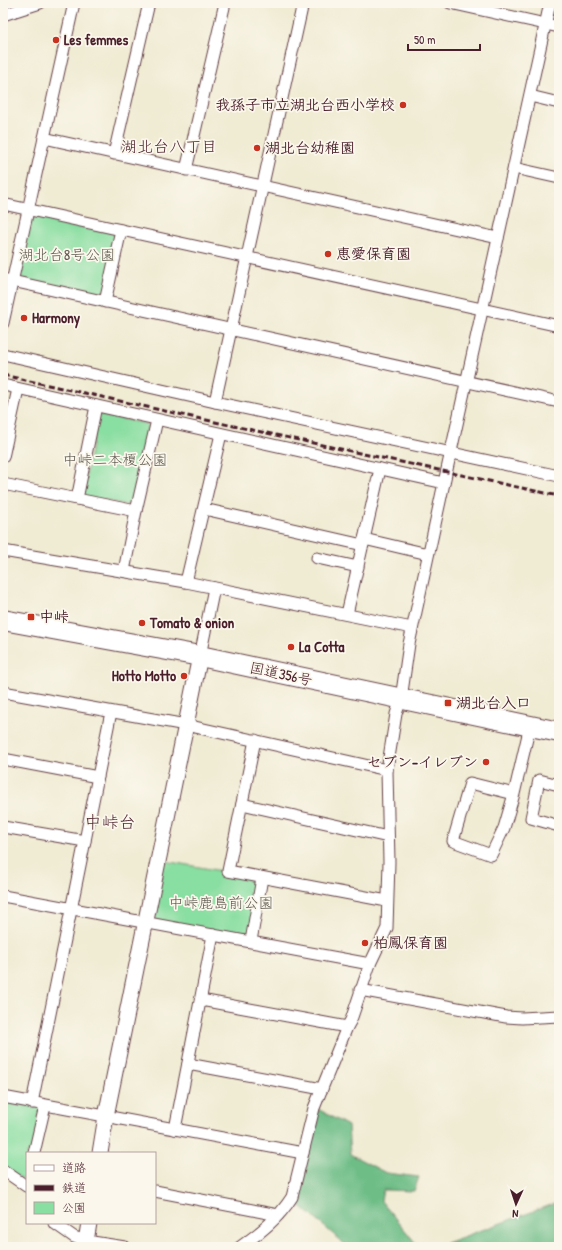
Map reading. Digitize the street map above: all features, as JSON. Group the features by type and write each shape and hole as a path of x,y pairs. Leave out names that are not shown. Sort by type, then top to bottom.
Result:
{"highway":[{"name":"国道356号","path":"3,620 200,656 559,732"}],"street":[{"path":"3,15 40,3"},
{"path":"3,324 8,280 29,209 74,3"},
{"path":"114,154 149,3"},
{"path":"186,170 225,3"},
{"path":"215,402 303,3"},
{"path":"450,3 559,27"},
{"path":"240,1247 267,1227 285,1208 292,1197 314,1108 346,1027 351,1020 370,964 387,928 389,862 387,770 396,714 401,699 409,644 428,554 550,3"},
{"path":"530,96 559,103"},
{"path":"44,138 498,238"},
{"path":"514,168 559,178"},
{"path":"3,204 559,326"},
{"path":"105,302 121,230"},
{"path":"8,280 559,402"},
{"path":"3,354 215,402 559,476"},
{"path":"3,385 444,483"},
{"path":"3,457 18,389"},
{"path":"77,499 96,406"},
{"path":"124,571 136,511 158,420"},
{"path":"186,582 221,434"},
{"path":"347,614 380,469"},
{"path":"3,484 136,511"},
{"path":"204,509 428,554"},
{"path":"3,551 186,582 412,628"},
{"path":"317,558 358,567"},
{"path":"100,1152 106,1116 214,588"},
{"path":"3,692 186,725 387,770"},
{"path":"32,1103 111,712"},
{"path":"514,794 470,783 453,841 491,855 504,828 514,794 530,726"},
{"path":"255,740 228,871 388,902"},
{"path":"3,760 98,777"},
{"path":"559,785 540,780 531,818 559,826"},
{"path":"242,804 388,837"},
{"path":"3,827 85,841"},
{"path":"251,941 262,878"},
{"path":"3,896 370,964"},
{"path":"175,1129 213,935"},
{"path":"360,990 506,1017 522,1018 559,1016"},
{"path":"201,1000 346,1027"},
{"path":"188,1064 322,1089"},
{"path":"3,1097 303,1153"},
{"path":"34,1152 45,1106"},
{"path":"3,1170 26,1184"},
{"path":"156,1191 278,1215"},
{"path":"55,1224 86,1244 125,1247"},
{"path":"86,1244 89,1224"}],"green space":[{"name":"湖北台8号公園","path":"29,209 121,230 105,302 13,281"},
{"name":"中峠二本榎公園","path":"98,414 148,424 132,506 82,496"},
{"name":"中峠鹿島前公園","path":"159,860 262,878 251,941 146,923"},
{"path":"3,1097 45,1106 34,1152 26,1152 26,1181 3,1170"},
{"path":"318,1109 348,1126 350,1154 386,1173 419,1177 414,1191 383,1190 381,1201 419,1247 348,1247 297,1203 298,1183"},
{"path":"559,1202 559,1247 435,1247"}],"railway":[{"path":"3,375 559,496"}],"place":[{"name":"Les femmes","path":"56,40"},
{"name":"我孫子市立湖北台西小学校","path":"403,105"},
{"name":"湖北台幼稚園","path":"257,148"},
{"name":"恵愛保育園","path":"328,254"},
{"name":"Harmony","path":"24,318"},
{"name":"中峠","path":"31,617"},
{"name":"Tomato & onion","path":"142,623"},
{"name":"La Cotta","path":"291,647"},
{"name":"Hotto Motto","path":"184,676"},
{"name":"湖北台入口","path":"448,703"},
{"name":"セブン-イレブン","path":"486,762"},
{"name":"柏鳳保育園","path":"365,943"}],"district":[{"name":"湖北台八丁目","path":"169,146"},
{"name":"中峠台","path":"110,822"}]}
